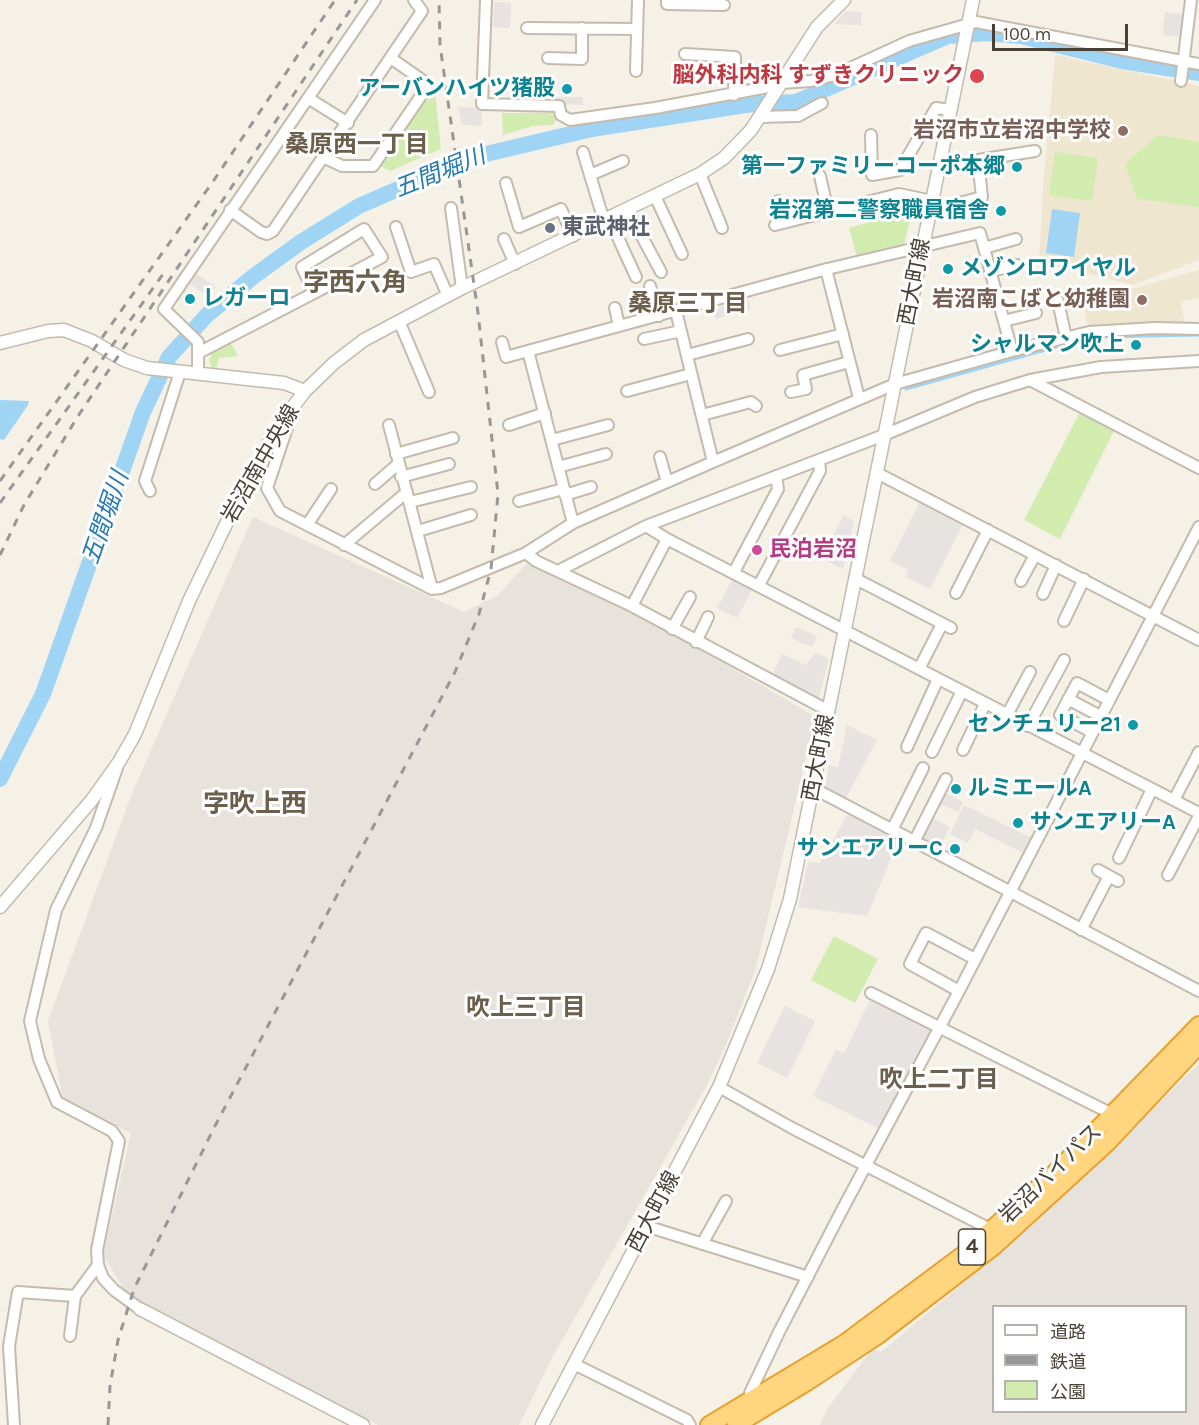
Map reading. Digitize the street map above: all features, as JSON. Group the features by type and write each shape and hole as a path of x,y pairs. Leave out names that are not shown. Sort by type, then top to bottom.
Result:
{"highway":[{"name":"岩沼バイパス","path":"709,1425 750,1403 845,1343 919,1289 992,1230 1114,1115 1199,1025"},
{"name":"岩沼バイパス","path":"736,1425 877,1336 993,1247 1108,1142 1199,1046"}],"street":[{"path":"198,374 199,347 164,309 375,0"},
{"path":"230,210 261,232 267,234 273,231 325,158 422,11 414,0"},
{"path":"486,0 482,104 559,106 561,115 570,120 811,81 835,75 909,41 968,24 1000,24 1086,45 1199,64"},
{"path":"636,71 638,0"},
{"path":"668,0 668,4 724,5"},
{"path":"779,86 817,27 844,0"},
{"path":"968,24 972,0"},
{"path":"1181,81 1191,0"},
{"name":"西大町線","path":"542,1425 718,1087 771,959 790,899 968,24"},
{"path":"527,28 637,29"},
{"path":"548,58 582,59 582,28"},
{"path":"685,54 735,57 734,95"},
{"path":"325,158 342,166 373,166 427,87 425,82 392,59"},
{"name":"岩沼南中央線","path":"0,907 91,801 119,762 135,734 189,601 228,520 276,429 305,391 349,352 399,321 462,288 700,174 740,144 779,86"},
{"path":"308,98 348,123"},
{"path":"761,115 798,116 822,103"},
{"path":"871,135 872,175 900,170 936,108 950,110"},
{"path":"778,201 779,224 899,194 931,206 982,197 978,160 1035,151"},
{"path":"583,152 606,219 636,278"},
{"path":"590,175 622,161"},
{"path":"700,174 723,228"},
{"path":"820,176 828,212"},
{"path":"506,183 519,227 561,209 573,236"},
{"path":"655,196 682,254"},
{"path":"451,208 462,288"},
{"path":"627,209 661,272"},
{"path":"396,227 411,272 434,264 448,296"},
{"path":"199,347 314,293 381,257 364,229 302,267 314,293"},
{"path":"502,342 506,357 826,269 909,249 921,249 980,233 1012,351"},
{"path":"504,239 515,264"},
{"path":"984,248 1016,239"},
{"path":"990,271 1017,265"},
{"path":"826,269 859,398"},
{"path":"650,285 659,316"},
{"path":"1058,301 1066,338"},
{"path":"615,308 619,326"},
{"path":"676,311 713,462"},
{"path":"1004,321 1036,313"},
{"path":"399,321 429,392"},
{"path":"295,404 267,488 280,511 432,589 441,588 526,553 573,523 895,384 1066,338 1100,332 1155,328 1199,329"},
{"path":"0,343 48,331 68,331 92,341 124,360 147,368 284,383 305,391"},
{"path":"644,339 681,331"},
{"path":"780,350 843,334"},
{"path":"687,356 748,339"},
{"path":"528,351 573,523"},
{"path":"558,572 646,526 884,435 975,397 1029,380 1101,368 1199,361"},
{"path":"791,392 806,389 802,375 849,362"},
{"path":"150,491 145,482 177,371"},
{"path":"627,391 692,374"},
{"path":"1029,380 1199,468"},
{"path":"702,415 751,402 756,406"},
{"path":"509,425 545,413"},
{"path":"389,425 432,589"},
{"path":"552,440 608,425"},
{"path":"375,484 397,459 453,438"},
{"path":"558,467 606,454"},
{"path":"660,457 667,482"},
{"path":"759,585 820,471 819,460"},
{"path":"402,477 449,464"},
{"path":"877,473 1199,640"},
{"path":"734,572 778,489 776,476"},
{"path":"344,545 408,497 471,487"},
{"path":"519,501 591,487"},
{"path":"307,525 331,489"},
{"path":"418,531 471,515"},
{"path":"646,526 1081,754 1198,812 1168,875"},
{"path":"750,1403 750,1393 808,1277 1199,527"},
{"path":"977,564 990,532"},
{"path":"956,593 990,532"},
{"path":"632,606 667,539"},
{"path":"526,553 558,572 632,606 829,711"},
{"path":"1021,581 1035,555"},
{"path":"1043,594 1056,565"},
{"path":"856,579 946,626 919,669"},
{"path":"1064,621 1084,579"},
{"path":"672,629 690,597"},
{"path":"696,642 708,617"},
{"path":"1028,726 1064,660"},
{"path":"1007,715 1030,672"},
{"path":"907,747 938,679"},
{"path":"1092,732 1060,715 1068,699 1077,683 1109,700"},
{"path":"932,752 962,691"},
{"path":"1068,699 1101,716"},
{"path":"963,750 986,704"},
{"path":"1174,800 1199,752"},
{"path":"119,762 96,828 56,910 30,1021 39,1059 57,1102 112,1131 119,1141 97,1250 102,1278 140,1309 363,1425"},
{"path":"891,830 923,768"},
{"path":"914,842 946,779"},
{"path":"813,788 1199,991"},
{"path":"1119,858 1152,789"},
{"path":"1081,930 1113,879 1098,870"},
{"path":"959,991 910,964 926,933 975,959"},
{"path":"871,993 1114,1115"},
{"path":"718,1087 792,1128 867,1164 992,1230"},
{"path":"702,1244 726,1201"},
{"path":"646,1226 808,1277"},
{"path":"70,1336 75,1296 98,1265"},
{"path":"15,1425 9,1346 18,1292 75,1296"},
{"path":"574,1364 687,1420 690,1425"}],"shaded area":[{"path":"494,2 511,3 510,28 493,27"},
{"path":"846,11 862,12 861,25 834,24"},
{"path":"1165,12 1183,14 1180,37 1163,35"},
{"name":"岩沼市立岩沼中学校","path":"1055,55 1199,86 1199,260 1133,285 1039,262"},
{"path":"510,75 525,75 525,103 509,102"},
{"path":"550,97 583,97 583,105 550,104"},
{"path":"458,107 482,108 482,126 462,125"},
{"name":"岩沼南こばと幼稚園","path":"1199,270 1199,298 1181,302 1185,326 1099,329 1087,324 1083,303"},
{"path":"197,274 216,287 206,295 190,284"},
{"path":"748,299 751,309 716,319 713,309"},
{"path":"921,500 964,522 930,589 906,577 908,570 890,561"},
{"path":"843,515 854,521 843,569 823,559"},
{"path":"253,517 464,612 497,596 529,561 665,629 816,717 755,971 726,1045 708,1083 552,1358 519,1425 378,1425 127,1294 103,1255 131,1133 63,1100 48,1021 131,796"},
{"path":"733,578 753,588 737,618 717,608"},
{"path":"796,627 817,636 812,647 791,638"},
{"path":"815,653 829,658 818,702 771,677 782,654 806,665"},
{"path":"847,725 877,740 846,798 825,787 829,765 838,767"},
{"path":"944,792 963,802 958,812 938,803"},
{"path":"964,805 1032,838 1024,853 975,829 968,843 950,834"},
{"path":"849,812 900,837 867,916 798,907 808,862 820,863"},
{"path":"930,817 950,827 939,849 919,840"},
{"path":"872,996 933,1026 882,1130 813,1096 836,1049 844,1053"},
{"path":"785,1006 815,1021 787,1078 757,1063"},
{"path":"1199,1064 1199,1425 820,1425 828,1408 872,1349 881,1352 1027,1230"}],"green space":[{"path":"434,82 441,149 390,171 377,164"},
{"path":"502,113 552,113 557,119 553,125 533,126 503,135"},
{"path":"1158,135 1199,142 1199,207 1137,199 1125,164"},
{"path":"1055,152 1098,158 1092,201 1049,195"},
{"path":"905,212 912,213 904,244 857,257 849,228"},
{"path":"231,343 238,356 219,358 216,369 212,369 209,360 212,353"},
{"path":"1080,412 1115,429 1060,539 1024,520"},
{"path":"834,936 878,959 855,1003 811,980"}],"water":[{"path":"1052,209 1080,213 1074,257 1046,253"},
{"path":"0,400 29,401 4,440 0,439"}],"waterway":[{"name":"五間堀川","path":"0,779 43,694 143,412 169,357 207,315 254,276 301,242 359,206 469,158 592,129 752,104 796,102 948,36 986,33 1021,36 1122,61 1199,73"},
{"path":"1099,337 1199,335"},
{"path":"906,389 1092,337"}],"railway":[{"path":"0,481 212,183 335,0"},
{"path":"0,555 24,505 78,416 357,0"},
{"path":"108,1425 110,1386 118,1340 134,1289 215,1126 455,672 479,614 491,569 498,494 478,313 440,45 439,0"},
{"path":"0,503 166,270"}],"place":[{"name":"脳外科内科 すずきクリニック","path":"977,76"},
{"name":"アーバンハイツ猪股","path":"567,89"},
{"name":"岩沼市立岩沼中学校","path":"1123,131"},
{"name":"第一ファミリーコーポ本郷","path":"1017,167"},
{"name":"岩沼第二警察職員宿舎","path":"1001,211"},
{"name":"東武神社","path":"550,228"},
{"name":"メゾンロワイヤル","path":"948,269"},
{"name":"レガーロ","path":"190,299"},
{"name":"岩沼南こばと幼稚園","path":"1142,300"},
{"name":"シャルマン吹上","path":"1136,345"},
{"name":"民泊岩沼","path":"757,550"},
{"name":"センチュリー21","path":"1133,725"},
{"name":"ルミエールA","path":"956,789"},
{"name":"サンエアリーA","path":"1018,823"},
{"name":"サンエアリーC","path":"955,849"}],"district":[{"name":"桑原西一丁目","path":"357,145"},
{"name":"字西六角","path":"355,284"},
{"name":"桑原三丁目","path":"688,304"},
{"name":"字吹上西","path":"255,805"},
{"name":"吹上三丁目","path":"526,1008"},
{"name":"吹上二丁目","path":"939,1080"}]}
